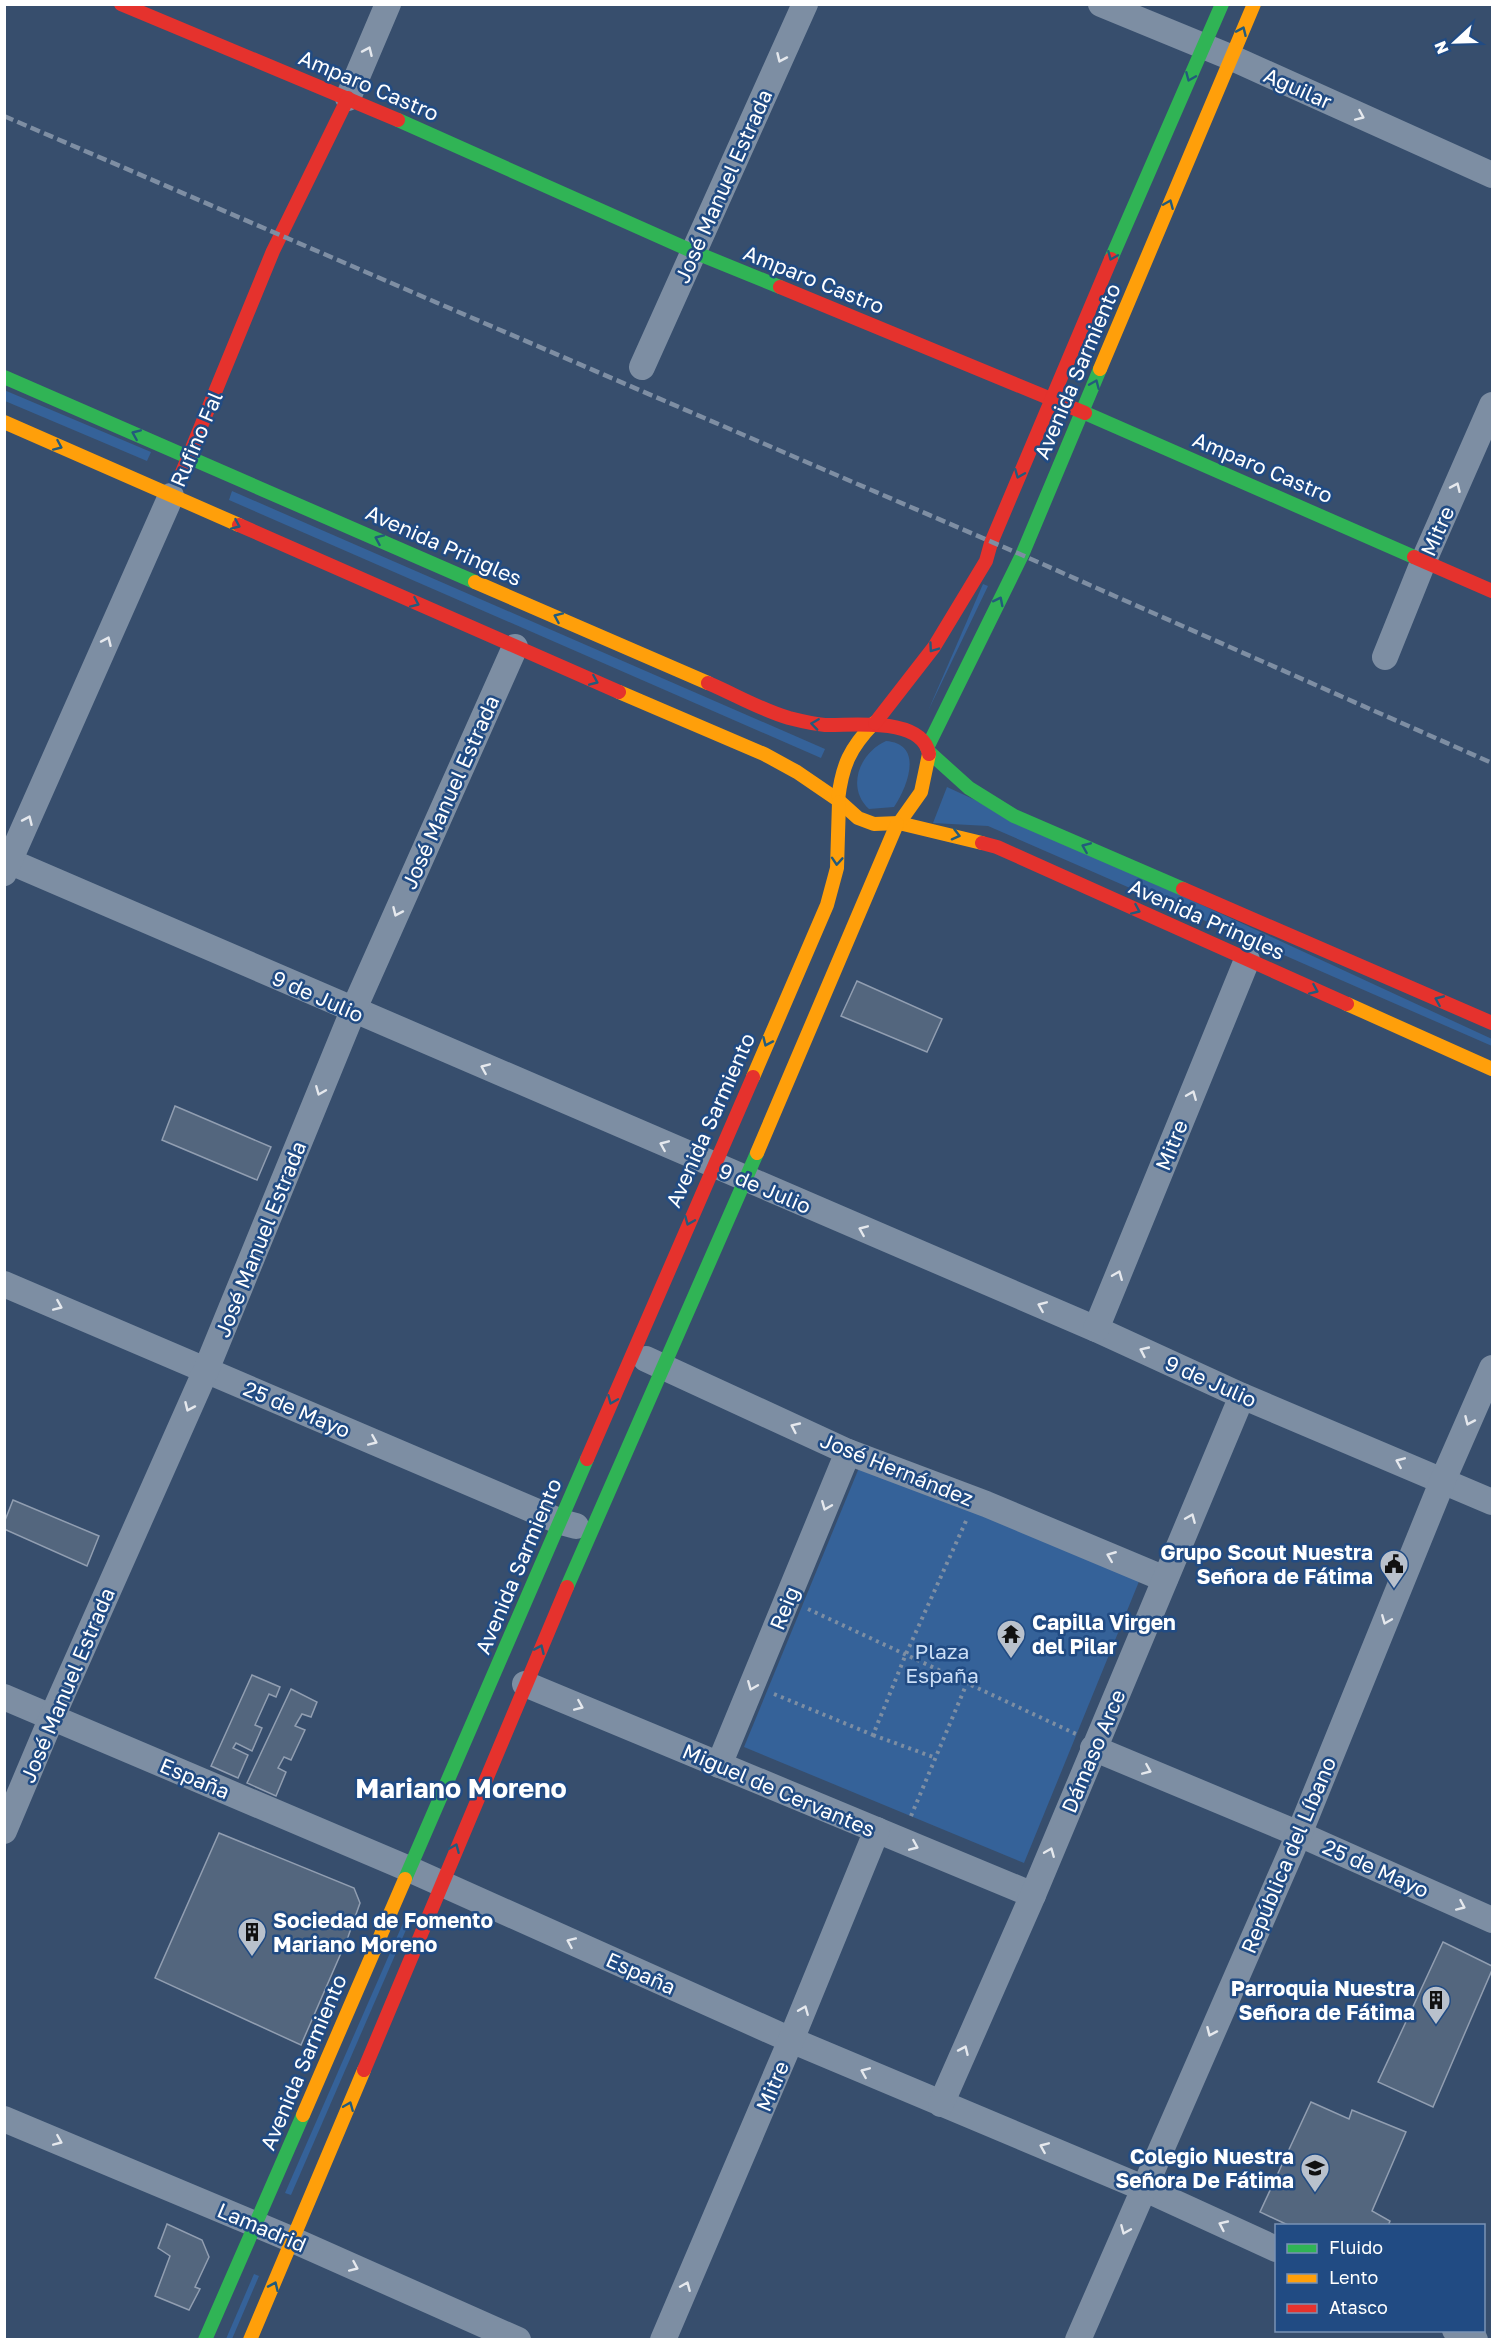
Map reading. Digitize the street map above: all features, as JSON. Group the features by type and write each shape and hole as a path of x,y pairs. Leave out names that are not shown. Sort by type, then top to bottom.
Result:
{"main road":[{"name":"Amparo Castro","path":"121,4 348,98 694,252 1051,398 1492,591"},
{"name":"Avenida Sarmiento","path":"874,723 934,647 986,561 991,543 1051,398 1222,4"},
{"name":"Avenida Sarmiento","path":"928,750 1022,555 1254,4"},
{"name":"Rufino Fal","path":"171,496 190,457 273,251 348,98"},
{"name":"Avenida Pringles","path":"4,377 786,717 830,726 874,723"},
{"path":"4,422 764,754 797,772 839,801 858,818 874,824 898,823"},
{"path":"250,2340 294,2240 440,1883 525,1684 898,823 921,792 928,750 914,735 893,726 874,723 854,743 844,761 839,801"},
{"name":"Avenida Pringles","path":"928,750 957,781 981,798 1014,816 1492,1023"},
{"name":"Avenida Sarmiento","path":"205,2340 827,905 837,868 839,801"},
{"name":"Avenida Pringles","path":"898,823 997,847 1492,1068"}],"street":[{"name":"Rufino Fal","path":"348,98 388,4"},
{"name":"José Manuel Estrada","path":"642,367 805,4"},
{"name":"Aguilar","path":"1101,4 1230,57 1492,175"},
{"name":"Mitre","path":"1385,657 1424,560 1492,405"},
{"name":"Rufino Fal","path":"6,864 171,496"},
{"name":"José Manuel Estrada","path":"4,1831 206,1370 353,1011 515,647"},
{"name":"9 de Julio","path":"6,864 1096,1329 1242,1396 1492,1502"},
{"name":"Mitre","path":"1096,1329 1247,960"},
{"name":"25 de Mayo","path":"4,1284 561,1522 592,1530"},
{"name":"José Hernández","path":"632,1353 848,1452 986,1504 1165,1579"},
{"name":"República del Líbano","path":"1078,2340 1299,1834 1443,1480 1492,1368"},
{"name":"Dámaso Arce","path":"941,2104 1033,1895 1085,1741 1165,1579 1242,1396"},
{"name":"Reig","path":"719,1765 848,1452"},
{"name":"Miguel de Cervantes","path":"525,1684 1033,1895"},
{"name":"España","path":"4,1697 409,1869 791,2040 1143,2188 1275,2249"},
{"name":"25 de Mayo","path":"1085,1741 1492,1920"},
{"name":"Mitre","path":"663,2340 791,2040 877,1830"},
{"name":"Lamadrid","path":"4,2119 294,2240 518,2340"},
{"path":"1457,2332 1475,2340"}],"path":[{"path":"873,1735 906,1654 966,1520"},
{"path":"802,1606 1085,1741"},
{"path":"911,1816 967,1683"},
{"path":"767,1691 873,1735 936,1758"}],"green space":[{"path":"4,390 151,452 147,461 5,401"},
{"path":"232,491 825,749 821,758 229,500"},
{"path":"983,584 988,586 928,711"},
{"path":"886,741 898,744 905,750 909,758 908,778 894,807 869,809 862,801 858,791 859,772 869,754"},
{"path":"947,787 1492,1039 1492,1046 988,826 933,823"},
{"name":"Plaza España","path":"861,1463 1140,1579 1024,1863 744,1747"},
{"path":"407,1914 412,1916 291,2195 285,2193"},
{"path":"254,2274 259,2276 232,2339 226,2339"}],"building":[{"path":"857,981 942,1019 927,1052 841,1016"},
{"path":"175,1106 271,1147 257,1180 162,1140"},
{"path":"13,1500 99,1536 87,1566 4,1529"},
{"path":"252,1675 280,1687 276,1697 269,1694 255,1725 262,1728 252,1751 236,1743 233,1748 248,1755 238,1778 211,1766"},
{"path":"291,1689 317,1702 311,1717 302,1714 295,1726 305,1730 291,1760 284,1757 278,1768 286,1772 276,1796 247,1783"},
{"name":"Sociedad de Fomento Mariano Moreno","path":"219,1833 354,1888 360,1903 348,1937 301,2045 155,1978"},
{"name":"Parroquia Nuestra Señora de Fátima","path":"1443,1942 1492,1966 1492,1970 1433,2107 1378,2082"},
{"path":"1311,2102 1349,2119 1352,2110 1406,2132 1372,2211 1390,2221 1389,2224 1286,2224 1260,2212"},
{"path":"167,2224 202,2240 209,2257 195,2287 200,2289 189,2310 155,2296 170,2256 158,2248"}],"railway":[{"path":"4,116 1022,555 1492,763"}],"traffic: fast":[{"path":"1111,259 1222,4"},
{"path":"398,120 694,252 780,287"},
{"path":"927,748 1022,555 1100,369"},
{"path":"4,377 475,582"},
{"path":"1085,413 1414,557"},
{"path":"929,752 969,788 1014,816 1183,889"},
{"path":"567,1587 757,1153"},
{"path":"405,1879 587,1459"},
{"path":"205,2340 303,2115"}],"traffic: slow":[{"path":"1100,369 1254,4"},
{"path":"4,422 239,525"},
{"path":"475,582 708,683"},
{"path":"619,692 764,754 797,772 838,800 858,818 874,824 899,823 982,843"},
{"path":"838,800 848,758 874,723"},
{"path":"899,823 921,792 929,754"},
{"path":"753,1077 827,905 837,868 839,802"},
{"path":"757,1153 897,824"},
{"path":"1347,1004 1492,1069"},
{"path":"303,2115 405,1879"},
{"path":"250,2340 364,2070"}],"traffic: jam":[{"path":"121,4 398,120"},
{"path":"181,475 273,251 348,98"},
{"path":"875,723 934,647 986,561 991,543 1111,259"},
{"path":"780,287 1085,413"},
{"path":"239,525 619,692"},
{"path":"1414,557 1492,591"},
{"path":"708,683 768,711 789,718 825,725 900,728 914,734 924,742 929,754"},
{"path":"982,843 997,847 1347,1004"},
{"path":"1183,889 1492,1023"},
{"path":"587,1459 753,1077"},
{"path":"364,2070 567,1587"}],"place":[{"name":"Grupo Scout Nuestra Señora de Fátima","path":"1394,1590"},
{"name":"Capilla Virgen del Pilar","path":"1011,1660"},
{"name":"Sociedad de Fomento Mariano Moreno","path":"252,1958"},
{"name":"Parroquia Nuestra Señora de Fátima","path":"1436,2026"},
{"name":"Colegio Nuestra Señora De Fátima","path":"1315,2194"}],"district":[{"name":"Mariano Moreno","path":"461,1788"}]}
